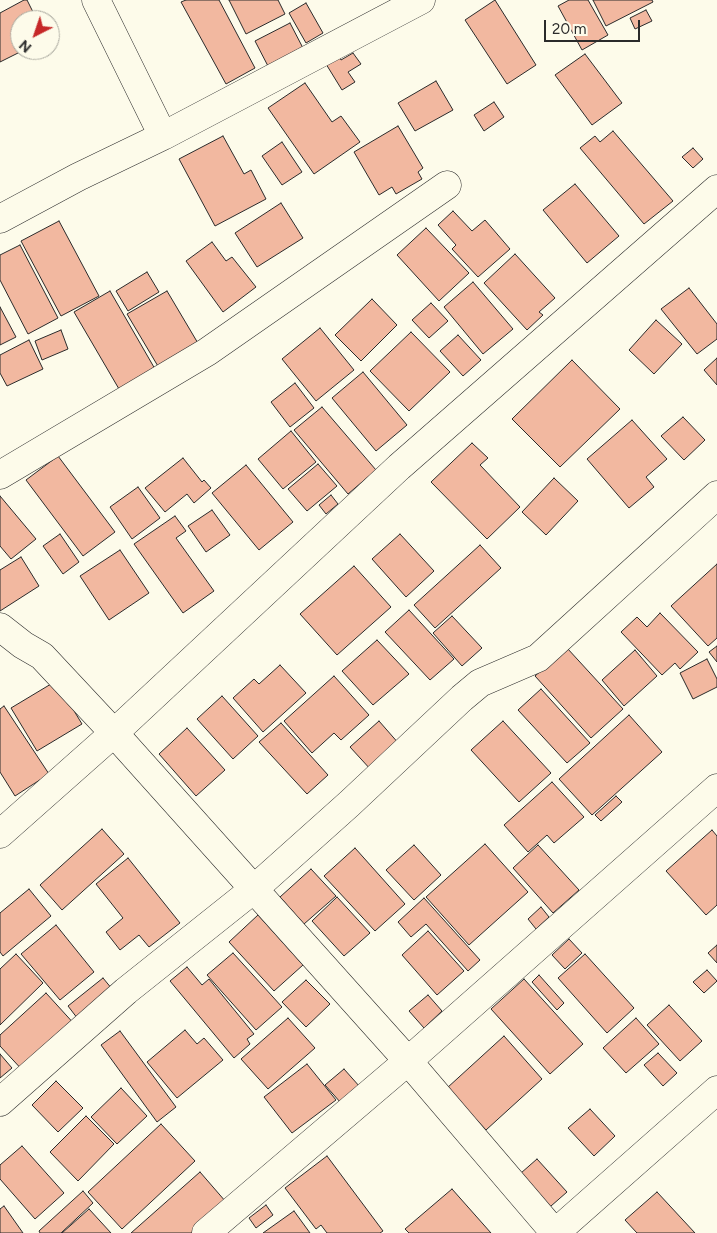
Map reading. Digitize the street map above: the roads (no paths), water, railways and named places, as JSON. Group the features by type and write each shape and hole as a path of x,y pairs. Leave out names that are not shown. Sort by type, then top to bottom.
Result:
{"street":[{"path":"96,0 163,136"},
{"path":"0,219 78,177 163,136 421,0"},
{"path":"0,476 207,352 448,185"},
{"path":"0,834 114,733 399,467 717,190"},
{"path":"0,1102 126,991 254,889 349,804 462,698 480,684 538,658 717,495"},
{"path":"0,627 23,645 42,656 114,733 408,1061 555,1233 717,1090"},
{"path":"206,1233 408,1061 717,788"}]}
